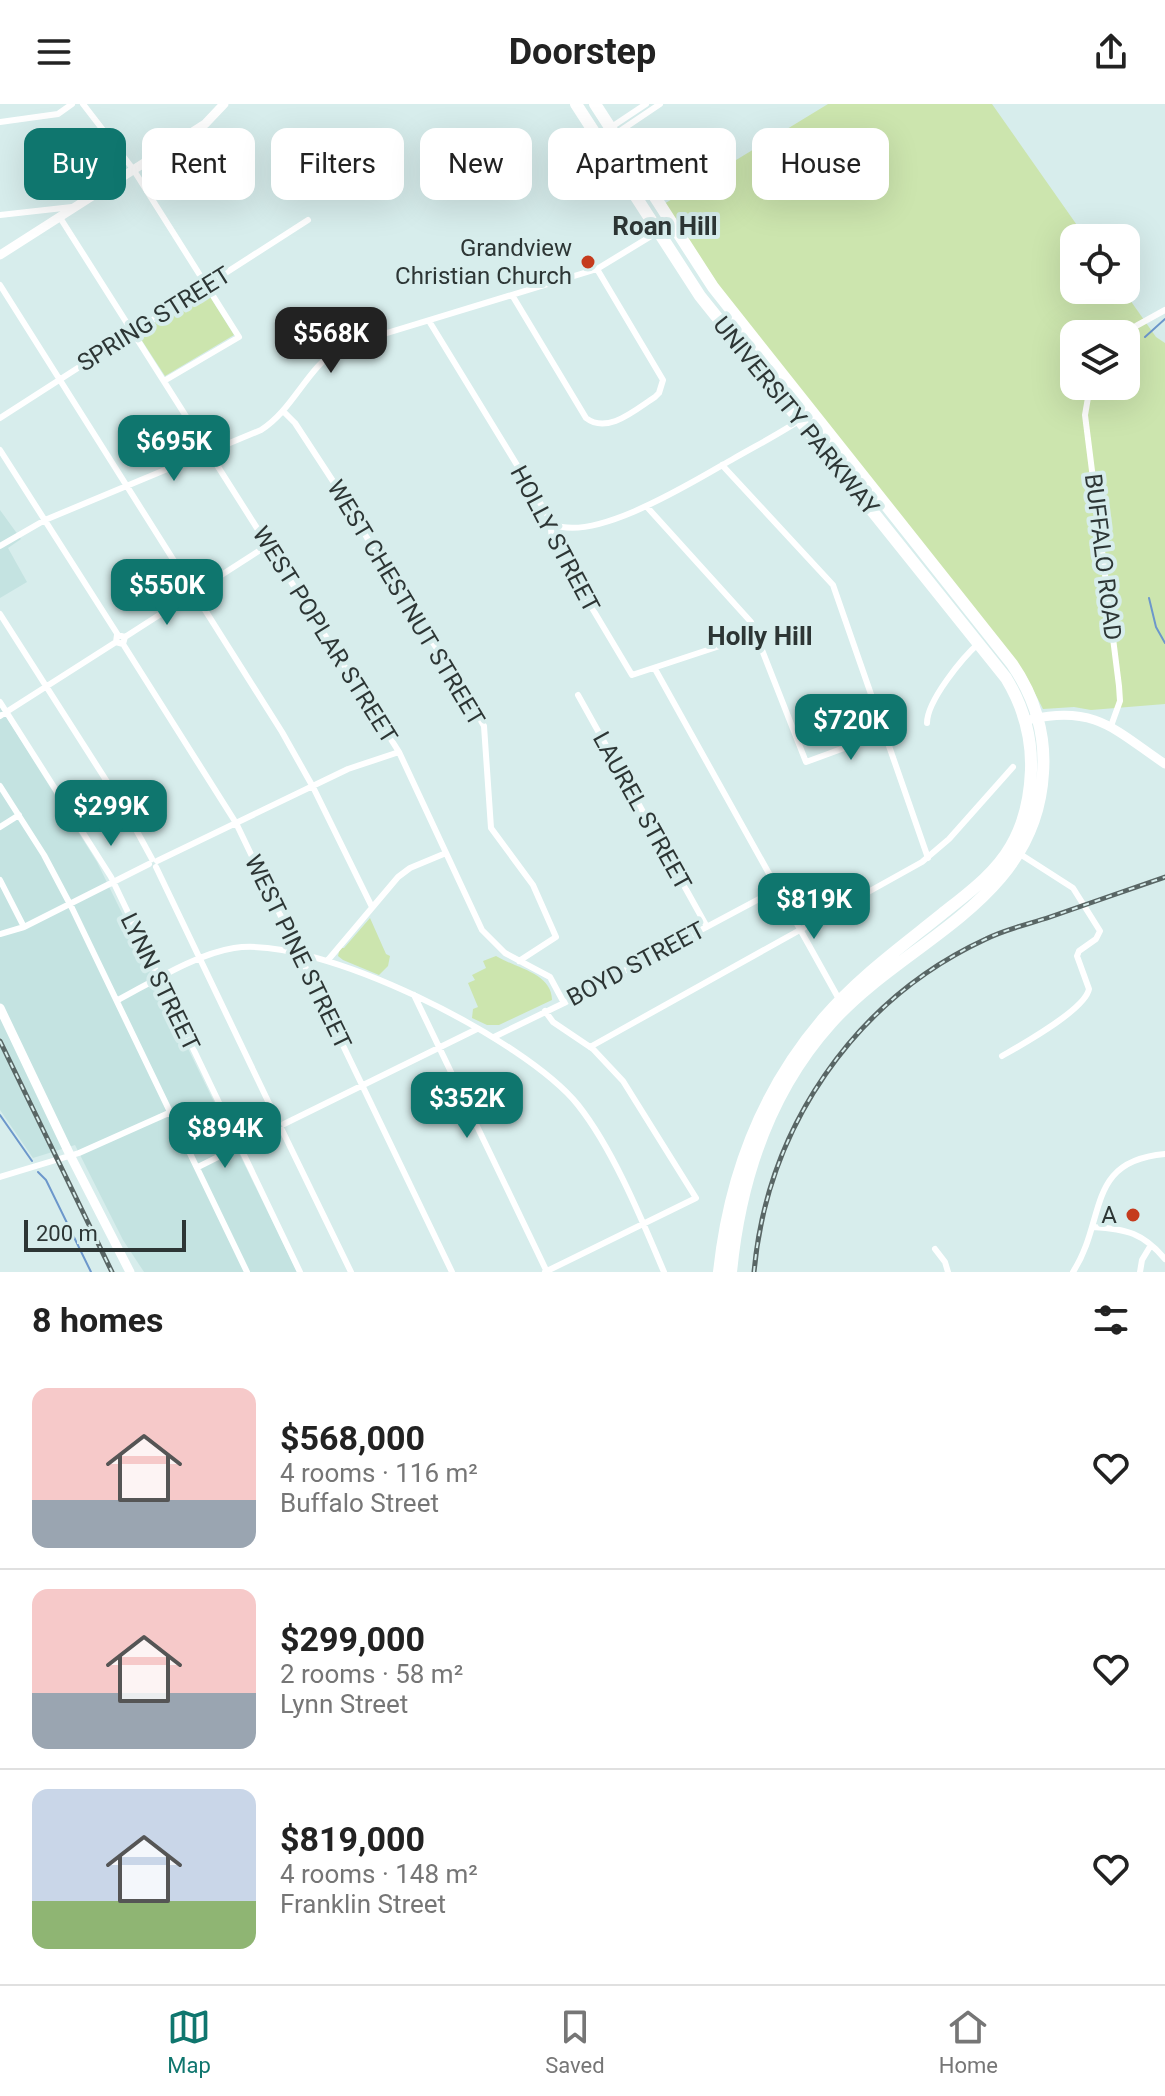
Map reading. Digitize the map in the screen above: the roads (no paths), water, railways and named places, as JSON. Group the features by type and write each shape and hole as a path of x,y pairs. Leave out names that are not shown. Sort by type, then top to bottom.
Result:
{"highway":[{"name":"UNIVERSITY PARKWAY","path":"576,104 592,128"},
{"name":"UNIVERSITY PARKWAY","path":"595,104 610,128"},
{"name":"UNIVERSITY PARKWAY","path":"638,200 700,296 979,643 1031,719"},
{"name":"UNIVERSITY PARKWAY","path":"656,200 713,287 1012,664 1025,684 1031,719 1030,782 1015,851 880,964 791,1061 757,1124 734,1186 719,1272"},
{"path":"727,329 739,320"},
{"path":"888,532 900,523"},
{"name":"UNIVERSITY PARKWAY","path":"731,1272 738,1213 760,1139 801,1063 842,1004"}],"main road":[{"path":"0,255 205,124 224,104"},
{"path":"1031,719 1060,714 1079,715 1111,726 1165,764"},
{"path":"0,1008 130,1272"}],"street":[{"path":"0,122 58,114 72,104"},
{"path":"83,104 133,169 239,337 164,381"},
{"path":"617,128 646,104"},
{"path":"619,128 660,104"},
{"path":"0,215 75,206"},
{"name":"WEST POPLAR STREET","path":"59,216 399,752 482,930 497,947 550,977 564,1003"},
{"name":"SPRING STREET","path":"0,418 308,220"},
{"path":"0,546 45,520 261,430 283,411 333,352 597,269 672,224"},
{"path":"512,295 586,418 596,424 609,424 655,397 663,380 597,269"},
{"path":"0,285 282,732 313,787 372,907"},
{"path":"1140,324 1165,310"},
{"name":"HOLLY STREET","path":"429,321 553,524 552,541 632,675 655,669"},
{"name":"BUFFALO ROAD","path":"1088,400 1085,415 1119,686 1120,701 1111,726"},
{"name":"WEST CHESTNUT STREET","path":"283,411 295,423 344,498 399,593 455,675 484,726 491,828 533,885 556,937 519,961"},
{"path":"553,524 566,529 583,526 647,507 813,412"},
{"name":"WEST PINE STREET","path":"0,450 236,823 452,1272"},
{"path":"722,465 833,585 928,858"},
{"path":"647,507 751,622 806,762 885,733"},
{"path":"3,714 268,545"},
{"path":"0,614 127,813 154,863 351,1272"},
{"path":"756,634 655,669 842,1004"},
{"path":"927,723 928,715 943,688 979,643"},
{"name":"LAUREL STREET","path":"578,695 707,927"},
{"name":"LYNN STREET","path":"0,702 3,714 113,882 300,1272"},
{"path":"0,934 24,927 348,769 399,752"},
{"path":"590,1047 928,858 1013,767"},
{"path":"0,786 70,904 247,1272"},
{"path":"0,827 19,815"},
{"path":"1002,1056 1044,1030 1087,996 1088,983 1077,956 1096,939 1100,931 1073,888 1015,851"},
{"path":"328,960 406,870 446,853"},
{"path":"0,880 24,927"},
{"name":"BOYD STREET","path":"494,1037 778,889"},
{"path":"118,1000 200,959 244,947 265,947 328,960 414,995 494,1037 560,1085 578,1105 617,1170 664,1272"},
{"path":"414,995 546,1272 696,1198 623,1081 590,1047 553,1022 545,1011"},
{"path":"198,1167 477,1029"},
{"path":"0,1177 70,1155 171,1112"},
{"path":"1073,1272 1093,1227 1104,1189 1115,1172 1129,1161 1165,1154"},
{"path":"1093,1227 1129,1231 1142,1236 1165,1259"},
{"path":"1140,1272 1142,1260 1151,1245"},
{"path":"935,1249 948,1272"}],"waterway":[{"path":"1145,337 1165,319"},
{"path":"1149,598 1156,627 1165,643"},
{"path":"0,1115 32,1161"},
{"path":"38,1172 46,1180 91,1272"}],"railway":[{"path":"754,1272 762,1219 777,1168 798,1119 825,1074 858,1033 896,997 939,965 994,935 1165,877"},
{"path":"0,1041 112,1272"}],"place":[{"name":"Grandview Christian Church","path":"588,262"},
{"name":"A","path":"1133,1215"}],"district":[{"name":"Roan Hill","path":"665,226"},
{"name":"Holly Hill","path":"760,636"}]}
